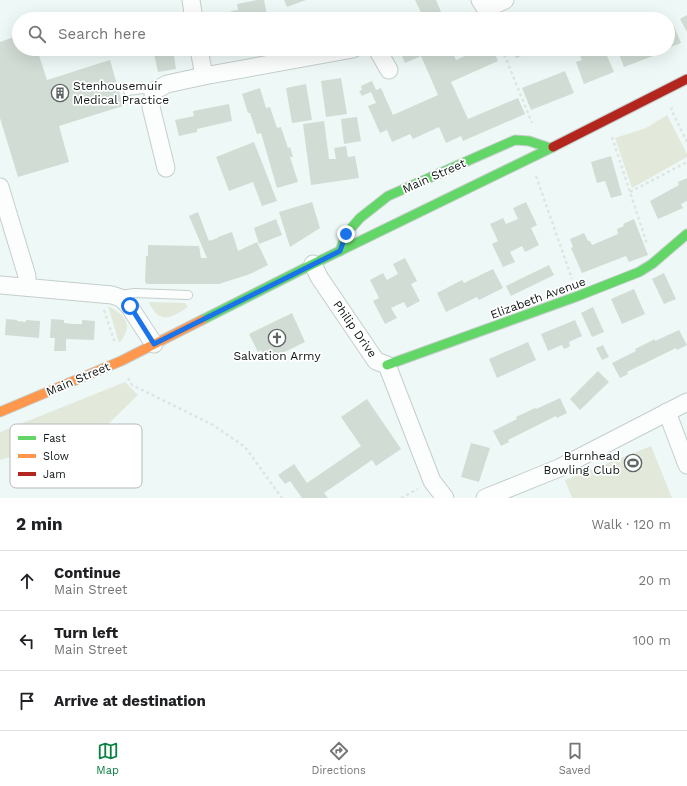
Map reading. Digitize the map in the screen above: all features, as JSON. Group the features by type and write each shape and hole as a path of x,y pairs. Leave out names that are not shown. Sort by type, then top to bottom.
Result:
{"main road":[{"name":"Main Street","path":"0,412 121,361 687,79"},
{"name":"Main Street","path":"340,251 346,234 360,218 388,196 515,140 529,141 550,148"},
{"name":"Elizabeth Avenue","path":"388,365 578,296 639,272 652,264 687,234"}],"street":[{"path":"191,0 193,12"},
{"path":"480,0 486,9 505,0"},
{"path":"200,56 204,76"},
{"path":"166,168 151,107 154,91 167,84 315,56"},
{"path":"381,56 389,70"},
{"path":"0,187 27,276 27,287"},
{"name":"Philip Drive","path":"313,264 319,276 376,361 388,365 432,482 445,498"},
{"path":"0,284 112,295 121,298 130,306 154,344"},
{"path":"485,498 560,468 687,402"},
{"path":"667,412 687,465"}],"lane":[{"path":"128,91 143,89 154,91"},
{"path":"121,298 127,294 134,293 188,295"}],"path":[{"path":"505,56 531,121 535,127"},
{"path":"676,106 671,109 687,142"},
{"path":"607,120 646,238 652,264"},
{"path":"630,192 687,162"},
{"path":"519,164 526,176 534,173 578,296"},
{"path":"99,294 121,361 132,385 213,424 245,448 282,498"}],"shaded area":[{"path":"667,115 687,154 687,157 632,188 615,138 646,128"},
{"path":"148,302 185,303 188,307 174,316 162,317 154,311"},
{"path":"108,306 119,313 126,322 127,326 124,337 119,343"},
{"path":"125,382 138,395 108,424 20,424"},
{"path":"10,428 10,457 0,460 0,432"},
{"name":"Burnhead Bowling Club","path":"651,446 672,498 572,498 565,480"}],"building":[{"path":"264,0 266,12 231,12 238,10 237,4"},
{"path":"284,0 306,0 287,7"},
{"path":"415,0 436,0 441,12 421,12"},
{"path":"687,15 687,32 680,19"},
{"path":"675,28 681,43 675,45"},
{"name":"Stenhousemuir Medical Practice","path":"12,38 12,56 39,56 47,80 110,60 123,106 59,126 69,162 18,177 0,118 0,42"},
{"path":"155,56 174,56 176,69 158,72"},
{"path":"402,56 421,56 405,63"},
{"path":"421,56 454,56 456,60 465,56 496,56 498,61 451,82 468,119 518,98 525,114 463,141 461,136 446,143 439,127 413,139 410,134 392,142 387,130 380,133 368,106 376,103 371,92 362,96 359,91 362,90 361,86 372,81 376,90 381,88 393,115 438,95"},
{"path":"580,56 607,56 614,72 584,84 576,62 582,60"},
{"path":"620,56 653,56 624,67"},
{"path":"565,71 574,93 531,110 522,88"},
{"path":"341,78 347,114 326,117 321,81"},
{"path":"306,84 312,120 292,123 286,88"},
{"path":"260,88 266,108 270,107 277,128 281,127 288,148 290,147 293,157 290,157 298,182 277,188 261,133 257,134 242,94"},
{"path":"229,104 232,121 197,129 197,132 179,136 175,120 194,116 193,111"},
{"path":"357,117 361,141 344,144 341,119"},
{"path":"324,121 329,159 336,159 334,148 346,146 348,157 355,156 359,178 311,185 303,124"},
{"path":"254,142 277,201 262,206 253,182 229,191 216,157"},
{"path":"611,156 622,195 611,198 605,181 597,183 591,162"},
{"path":"687,178 687,201 681,204 683,208 658,219 650,201 679,185 678,182"},
{"path":"312,202 320,228 290,247 279,212"},
{"path":"526,202 537,225 531,228 539,245 525,252 522,246 510,252 515,262 503,267 492,244 498,241 490,224 503,218 506,224 518,219 513,208"},
{"path":"198,212 209,241 232,232 238,251 257,242 268,265 250,274 219,284 147,284 145,282 148,245 199,246 201,258 207,258 189,216"},
{"path":"276,219 282,235 259,244 254,228"},
{"path":"634,219 648,255 629,262 626,256 582,273 571,248 573,247 570,239 584,233 592,245 618,234 617,229 624,226 623,224"},
{"path":"405,258 417,281 411,284 420,301 407,308 404,302 391,308 397,318 385,324 373,301 379,298 370,280 383,273 387,280 398,274 393,264"},
{"path":"549,265 554,275 511,296 506,286"},
{"path":"493,269 503,288 479,300 477,297 446,312 437,293 462,280 464,283"},
{"path":"664,273 676,299 664,304 652,279"},
{"path":"634,289 645,314 622,324 611,299"},
{"path":"593,307 604,332 592,337 581,313"},
{"name":"Salvation Army","path":"292,313 305,342 266,361 261,350 258,352 249,334"},
{"path":"6,319 26,322 26,320 40,321 39,338 5,335"},
{"path":"51,319 64,320 64,323 73,324 82,324 82,320 95,321 94,340 66,339 66,351 54,351 55,338 50,338"},
{"path":"575,320 582,336 569,342 570,346 567,348 564,349 562,345 548,351 541,334"},
{"path":"679,330 687,345 677,350 676,348 627,372 628,374 620,378 612,363 636,351 635,349 655,339 655,341"},
{"path":"528,342 536,360 497,378 489,359"},
{"path":"603,345 609,357 602,360 596,348"},
{"path":"598,371 609,382 580,410 570,399"},
{"path":"560,398 567,413 557,418 556,416 508,440 509,442 501,446 493,431 517,419 516,417"},
{"path":"367,399 401,449 376,466 372,460 324,493 328,498 302,498 290,481 285,484 278,475 294,464 307,483 361,446 341,417"},
{"path":"471,443 490,448 479,482 461,477"}],"traffic: fast":[{"path":"340,251 346,234 360,218 388,196 515,140 529,141 550,148"},
{"path":"202,320 553,147"},
{"path":"387,365 578,296 639,272 652,264 687,234"}],"traffic: slow":[{"path":"0,412 121,361 202,320"}],"traffic: jam":[{"path":"553,147 687,79"}],"place":[{"name":"Stenhousemuir Medical Practice","path":"60,93"},
{"name":"Salvation Army","path":"277,338"},
{"name":"Burnhead Bowling Club","path":"633,463"}],"route":[{"path":"130,306 154,344 340,251 346,234"}]}
